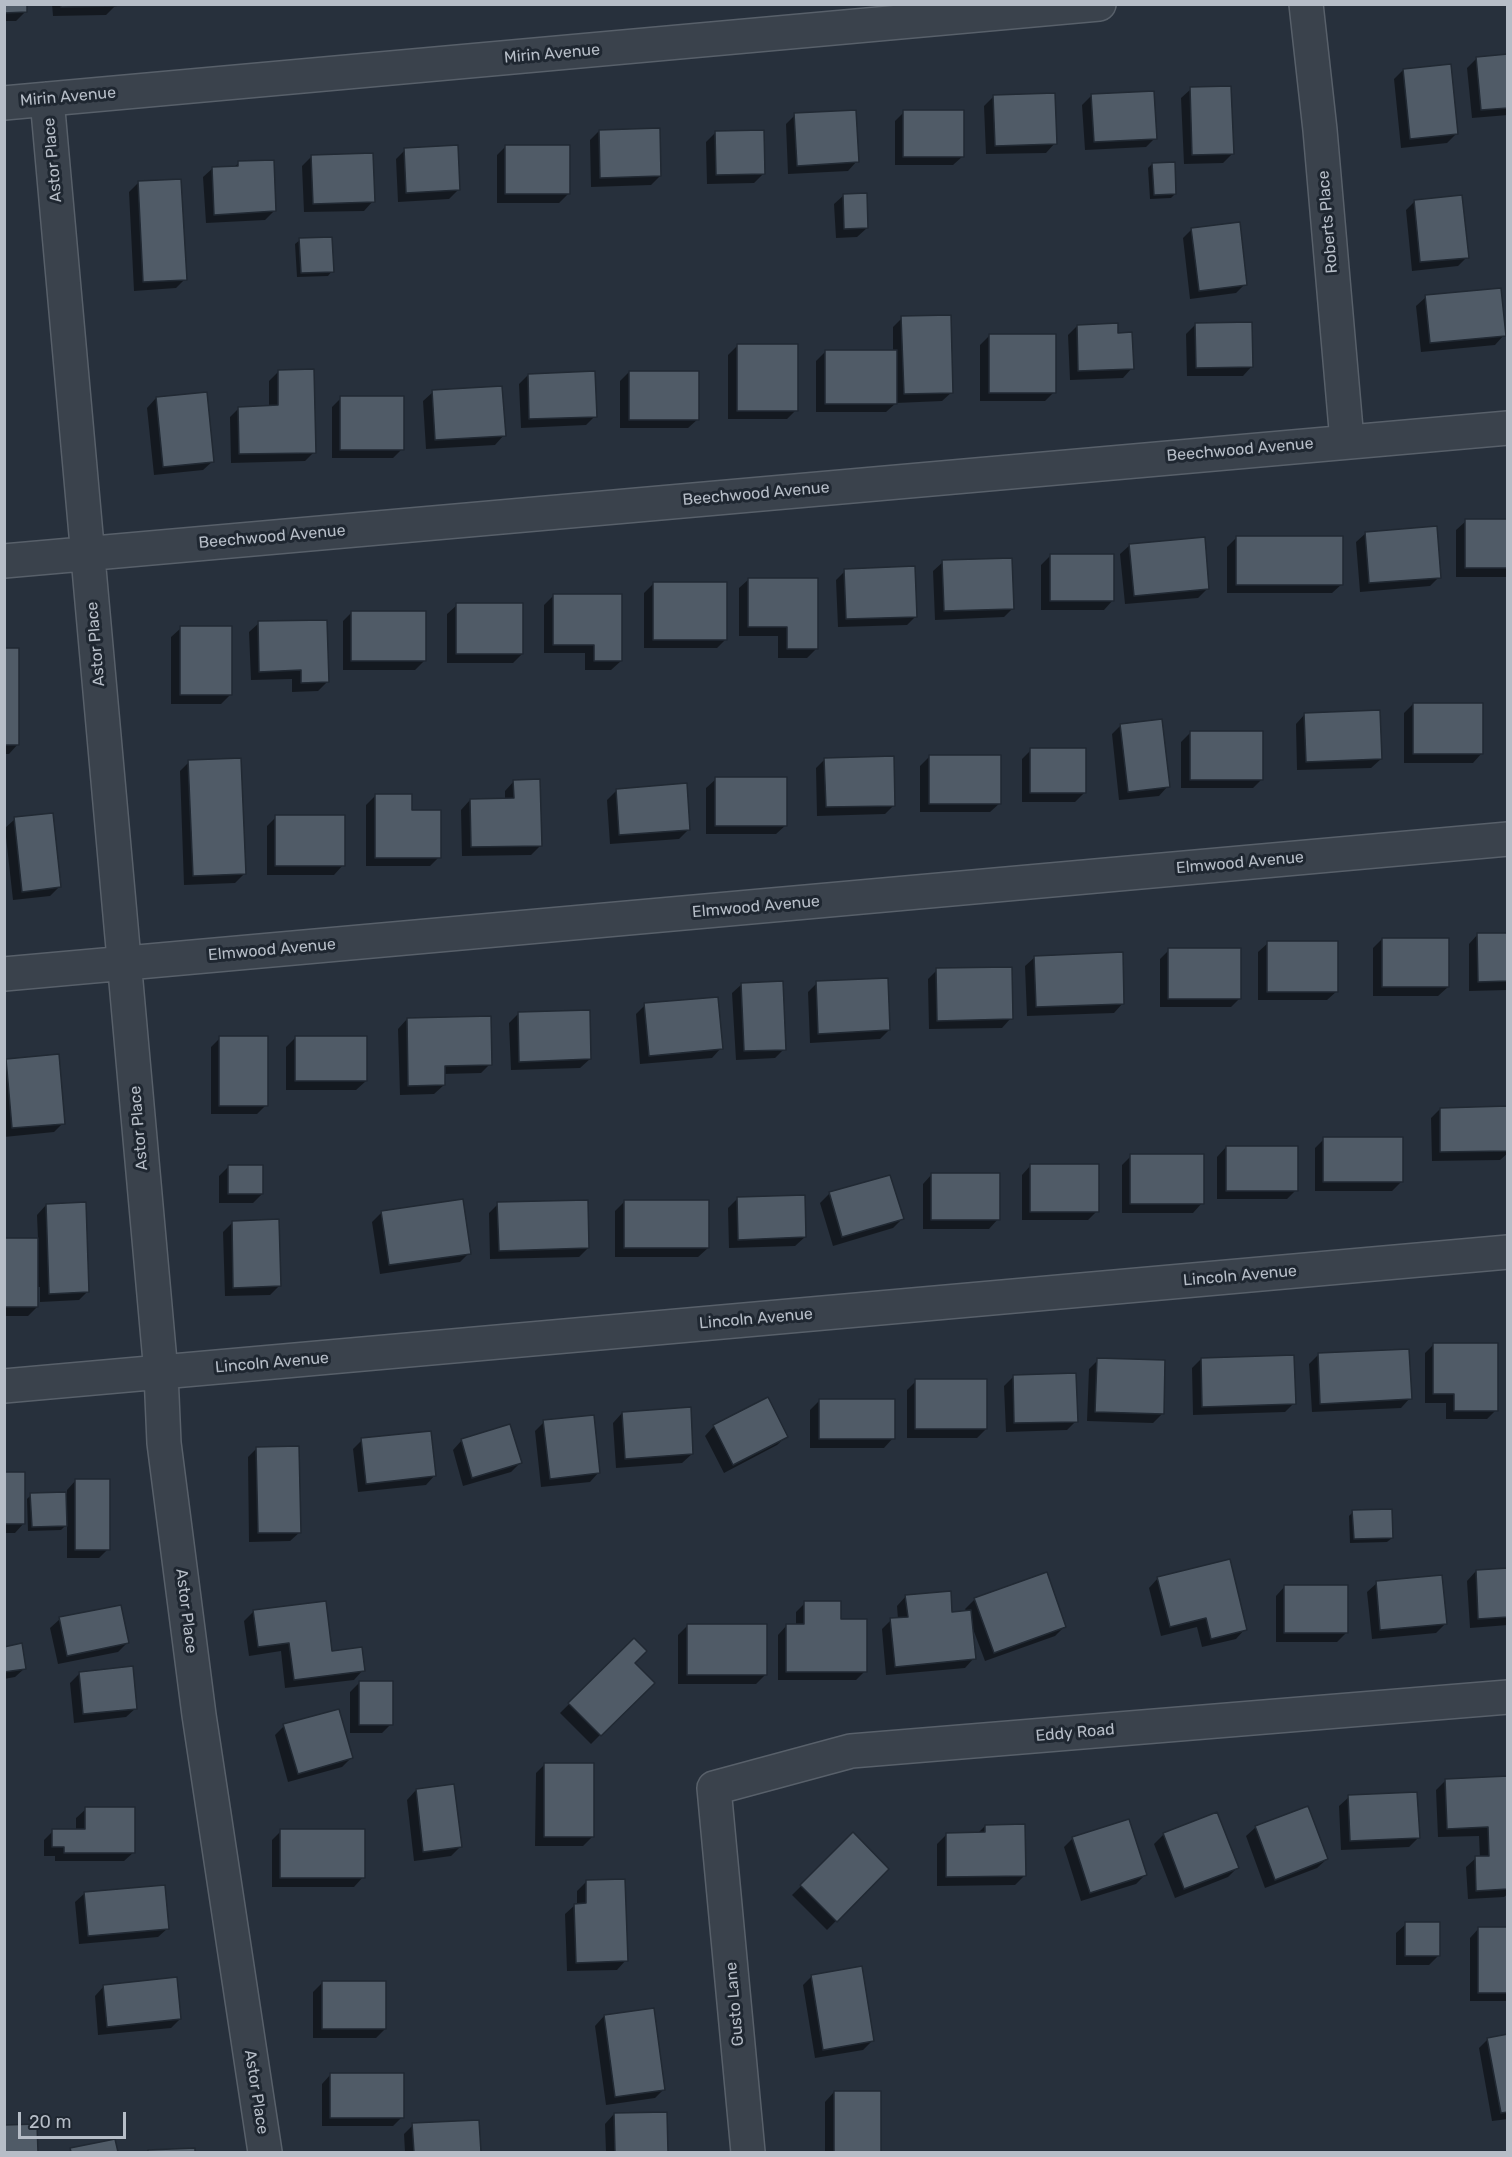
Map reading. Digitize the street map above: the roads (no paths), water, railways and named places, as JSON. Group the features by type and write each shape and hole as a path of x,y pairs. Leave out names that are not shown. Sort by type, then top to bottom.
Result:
{"street":[{"name":"Mirin Avenue","path":"4,103 1099,4"},
{"name":"Roberts Place","path":"1306,4 1320,130 1347,441"},
{"name":"Astor Place","path":"47,99 160,1372 164,1443 199,1715 265,2152"},
{"name":"Beechwood Avenue","path":"4,561 1508,428"},
{"name":"Elmwood Avenue","path":"4,974 1508,839"},
{"name":"Lincoln Avenue","path":"4,1386 1508,1252"},
{"name":"Eddy Road","path":"721,1856 714,1788 851,1751 1508,1697"},
{"name":"Gusto Lane","path":"721,1856 748,2152"}]}
